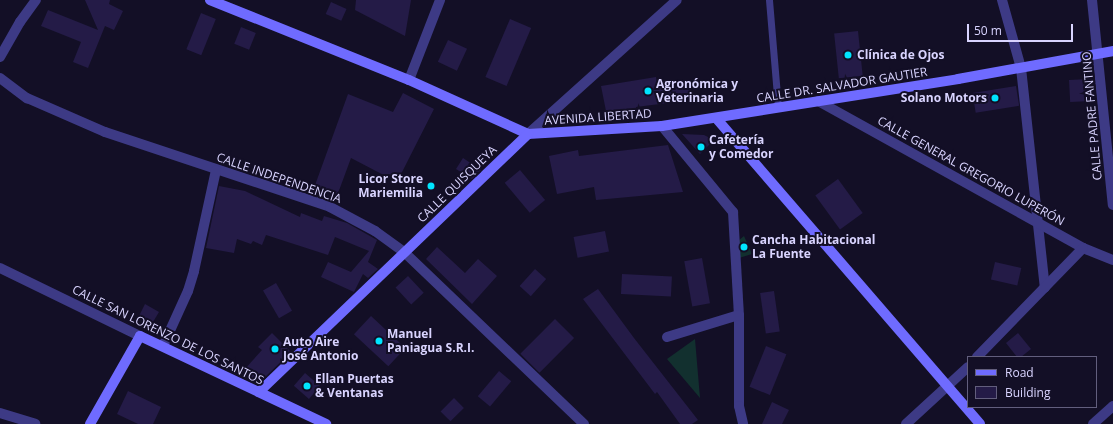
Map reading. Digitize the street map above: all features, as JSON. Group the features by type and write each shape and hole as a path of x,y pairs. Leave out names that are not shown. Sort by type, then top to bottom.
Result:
{"street":[{"path":"0,57 20,22 36,0"},
{"path":"210,0 409,80 528,134"},
{"path":"409,80 440,0"},
{"name":"CALLE QUISQUEYA","path":"260,392 528,134 677,0"},
{"path":"1002,0 1022,68 1039,222 1044,288"},
{"name":"CALLE PADRE FANTINO","path":"1092,0 1099,52 1113,205"},
{"name":"CALLE DR. SALVADOR GAUTIER","path":"716,118 1022,68 1099,52 1113,51"},
{"name":"CALLE INDEPENDENCIA","path":"0,78 27,98 105,132 330,207 375,231 404,252 584,424"},
{"name":"CALLE GENERAL GREGORIO LUPERÓN","path":"818,101 1084,248 1113,260"},
{"path":"716,118 980,424"},
{"name":"AVENIDA LIBERTAD","path":"528,134 662,126 716,118"},
{"path":"662,126 733,212 739,314 739,406 743,424"},
{"path":"163,346 188,291 194,271 216,170"},
{"path":"978,356 1084,248"},
{"name":"CALLE SAN LORENZO DE LOS SANTOS","path":"0,268 326,424"},
{"path":"667,337 739,314"},
{"path":"90,424 140,336"},
{"path":"906,424 967,368"},
{"path":"1093,424 1113,406"},
{"path":"0,413 36,424"}],"lane":[{"path":"769,0 778,108"}],"green space":[{"name":"Cancha Habitacional La Fuente","path":"744,236 752,254 739,258 738,241"},
{"path":"695,339 700,398 667,359"}],"building":[{"path":"85,0 110,0 109,4 123,11 114,30 105,26 88,68 73,62 81,42 41,26 48,10 98,30"},
{"path":"356,0 411,0 405,36 355,10"},
{"path":"331,2 347,9 341,21 326,14"},
{"path":"201,13 216,19 201,55 186,49"},
{"path":"510,19 531,28 507,86 485,77"},
{"path":"241,27 256,33 249,50 234,44"},
{"name":"Clínica de Ojos","path":"858,31 863,76 839,78 834,34"},
{"path":"448,40 467,49 457,71 438,62"},
{"path":"656,77 657,84 689,80 691,100 636,107 637,111 607,116 601,86"},
{"path":"1090,79 1091,101 1070,102 1069,80"},
{"name":"Solano Motors","path":"1016,86 1019,106 976,113 973,93"},
{"path":"403,93 434,109 397,182 351,158 337,196 314,188 348,94 393,112"},
{"name":"Cafetería y Comedor","path":"682,134 704,135 714,140 700,154"},
{"path":"668,145 683,192 596,200 594,187 557,194 549,156 578,150 579,156"},
{"path":"463,158 481,170 472,179 456,169"},
{"path":"520,170 545,200 530,213 505,183"},
{"path":"838,179 863,213 840,229 815,195"},
{"path":"219,186 245,191 300,217 301,213 322,221 324,216 347,223 377,240 368,262 378,269 368,278 363,274 354,292 321,277 328,262 351,272 369,251 335,237 328,255 266,235 262,245 253,241 251,244 237,239 234,253 206,248"},
{"path":"605,231 609,252 578,258 574,237"},
{"path":"437,247 465,273 478,259 497,276 472,304 426,259"},
{"path":"702,258 710,303 692,306 684,261"},
{"path":"995,262 1021,268 1017,286 991,280"},
{"path":"535,269 546,279 531,296 520,286"},
{"path":"622,274 672,277 671,297 621,294"},
{"path":"408,276 424,293 411,304 396,288"},
{"path":"276,283 292,311 279,318 263,290"},
{"path":"598,289 698,420 692,424 680,424 657,392 655,394 583,299"},
{"path":"774,291 780,332 766,334 760,293"},
{"path":"145,304 159,312 153,322 148,324 138,318"},
{"name":"Manuel Paniagua S.R.I.","path":"371,316 405,348 388,366 354,334"},
{"path":"555,319 574,338 539,373 520,354"},
{"path":"272,333 291,352 262,380 254,380 243,371 262,350 258,347"},
{"path":"1018,333 1031,349 1022,356 1016,356 1006,343"},
{"path":"766,346 786,354 770,395 750,387"},
{"path":"499,371 511,381 490,407 478,396"},
{"name":"Ellan Puertas & Ventanas","path":"305,373 320,386 309,399 294,386"},
{"path":"128,391 161,407 153,424 138,424 117,414"},
{"path":"454,398 464,408 450,421 441,411"},
{"path":"772,402 789,410 782,424 762,424"}],"place":[{"name":"Clínica de Ojos","path":"848,55"},
{"name":"Agronómica y Veterinaria","path":"648,91"},
{"name":"Solano Motors","path":"995,98"},
{"name":"Cafetería y Comedor","path":"701,147"},
{"name":"Licor Store Mariemilia","path":"431,186"},
{"name":"Cancha Habitacional La Fuente","path":"744,247"},
{"name":"Manuel Paniagua S.R.I.","path":"379,341"},
{"name":"Auto Aire José Antonio","path":"275,349"},
{"name":"Ellan Puertas & Ventanas","path":"307,386"}]}
